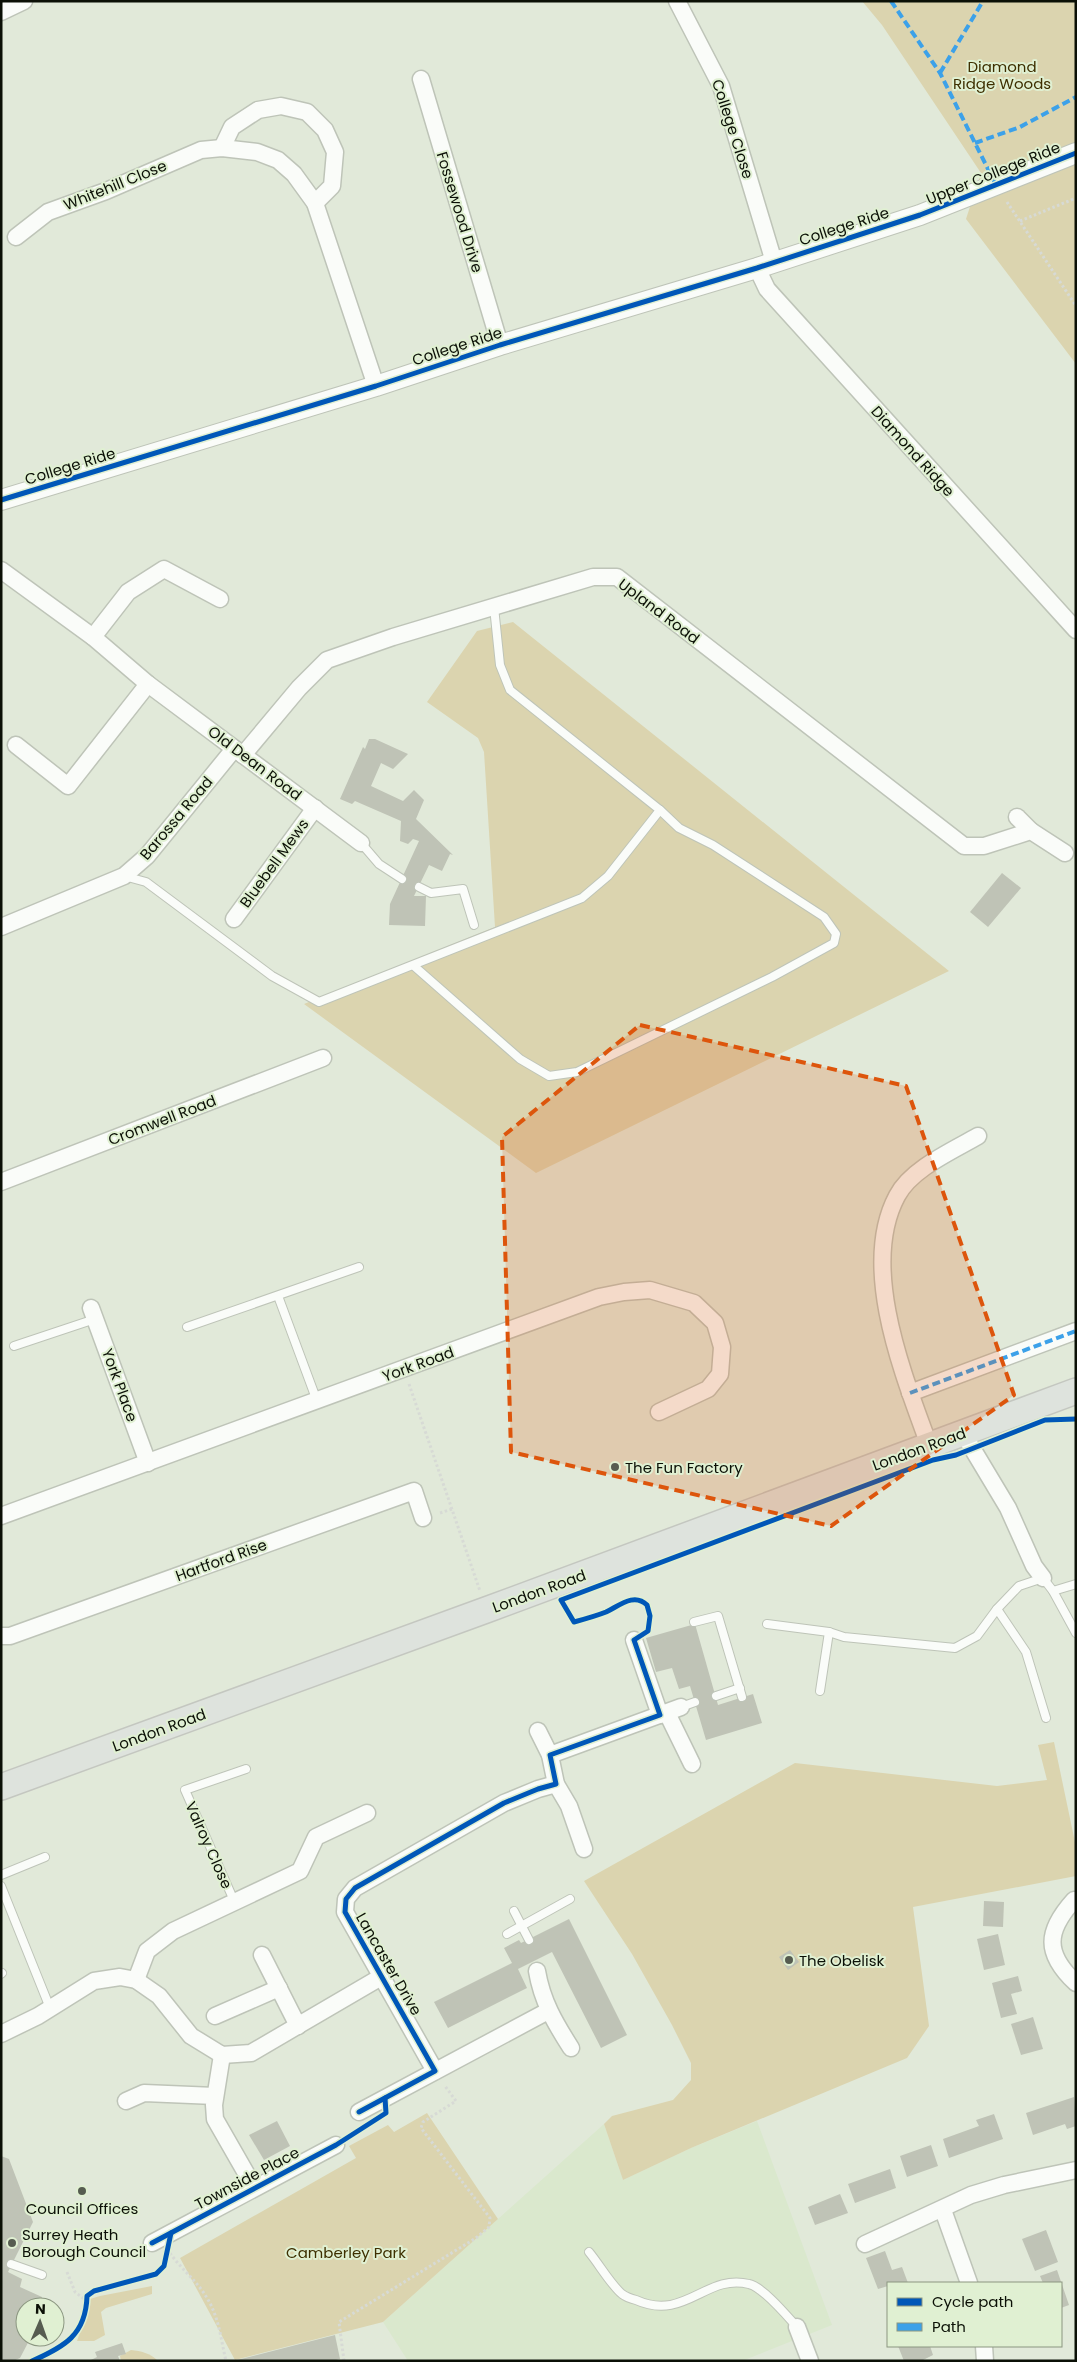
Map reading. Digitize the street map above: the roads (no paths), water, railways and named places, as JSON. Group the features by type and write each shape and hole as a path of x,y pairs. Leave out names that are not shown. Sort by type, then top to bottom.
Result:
{"main road":[{"name":"London Road","path":"1,1787 486,1610 1076,1391"}],"street":[{"path":"1,12 24,1"},
{"name":"College Close","path":"677,1 721,86 766,265"},
{"name":"Fossewood Drive","path":"421,80 500,345"},
{"path":"222,148 232,127 258,110 281,106 307,112 325,130 335,152 332,186 315,203"},
{"name":"Whitehill Close","path":"16,237 48,212 106,191 201,150 222,148 257,152 278,160 294,174 315,203 376,386"},
{"name":"Upper College Ride","path":"920,215 1076,153"},
{"name":"College Ride","path":"1,500 376,386 500,345 766,265 920,215"},
{"name":"Diamond Ridge","path":"766,265 767,289 1076,630"},
{"path":"93,637 128,592 164,569 220,600"},
{"name":"Old Dean Road","path":"1,570 93,637 148,684 361,843"},
{"name":"Upland Road","path":"238,752 327,660 393,636 593,577 617,577 964,846 984,846 1031,831"},
{"path":"16,745 68,786 148,684"},
{"name":"Barossa Road","path":"1,927 124,876 147,856 238,752"},
{"name":"Bluebell Mews","path":"234,918 315,808"},
{"path":"1017,817 1031,831 1065,853"},
{"name":"Cromwell Road","path":"1,1182 323,1058"},
{"path":"929,1445 895,1350 884,1286 882,1235 897,1195 923,1167 978,1136"},
{"name":"York Road","path":"1,1516 599,1297 624,1292 650,1290 694,1303 715,1323 722,1347 720,1374 708,1389 660,1412"},
{"name":"York Place","path":"93,1314 148,1463"},
{"path":"910,1393 1076,1331"},
{"path":"963,1433 1008,1508 1034,1566 1042,1578"},
{"name":"Hartford Rise","path":"1,1636 10,1636 414,1491 423,1518"},
{"path":"634,1640 676,1709 692,1764"},
{"path":"550,1756 676,1709"},
{"path":"538,1731 550,1756 556,1784 569,1806 584,1849"},
{"name":"Lancaster Drive","path":"435,2071 345,1912 346,1899 355,1888 504,1803 556,1784"},
{"name":"Valroy Close","path":"136,1980 147,1952 173,1931 300,1871 316,1837 367,1813"},
{"path":"1074,1900 1059,1916 1052,1939 1056,1959 1076,1983"},
{"path":"262,1955 298,2026"},
{"path":"538,1965 540,1991 548,2010 570,2048"},
{"path":"1,2034 50,2008 94,1981 120,1977 136,1980 159,1996 191,2036 222,2055 250,2053 381,1977"},
{"path":"215,2016 279,1988"},
{"path":"359,2112 548,2010"},
{"name":"Townside Place","path":"222,2055 215,2096 215,2119 254,2187"},
{"path":"126,2101 144,2093 215,2096"},
{"name":"Townside Place","path":"152,2243 336,2145"},
{"path":"865,2244 943,2210 971,2195 1004,2185 1076,2170"},
{"path":"943,2210 969,2282"},
{"path":"797,2327 810,2361"},
{"path":"984,2347 985,2361"}],"lane":[{"path":"414,966 520,1059 549,1076 561,1076 577,1072 772,977 834,944 836,934 824,917 713,845 679,828 660,810 510,690 500,665 494,607"},
{"path":"124,876 146,882 272,976 320,1002 582,898 608,876 660,810"},
{"path":"361,843 379,864 402,879"},
{"path":"419,887 431,893 463,890 474,925"},
{"path":"187,1327 359,1267"},
{"path":"278,1296 317,1401"},
{"path":"14,1346 93,1314"},
{"path":"767,1624 829,1632 844,1637 955,1648 977,1636 997,1609 1019,1586 1042,1578 1072,1617 1076,1634"},
{"path":"1053,1591 1076,1584"},
{"path":"997,1609 1026,1652 1046,1718"},
{"path":"694,1622 718,1616 742,1697"},
{"path":"820,1691 829,1632"},
{"path":"716,1696 740,1688"},
{"name":"Valroy Close","path":"235,1903 185,1790 246,1769"},
{"path":"1,1875 45,1857"},
{"path":"1,1886 50,2008"},
{"path":"506,1934 570,1899"},
{"path":"514,1911 529,1940"},
{"path":"589,2252 623,2294 645,2304 676,2305 708,2289 729,2283 750,2284 772,2301 797,2327"},
{"path":"11,2264 42,2275"}],"place":[{"name":"The Fun Factory","path":"615,1467"},
{"name":"The Obelisk","path":"789,1960"},
{"name":"Council Offices","path":"82,2191"},
{"name":"Surrey Heath Borough Council","path":"12,2243"}],"park label":[{"name":"Diamond Ridge Woods","path":"1002,74"},
{"name":"Camberley Park","path":"346,2252"}]}
